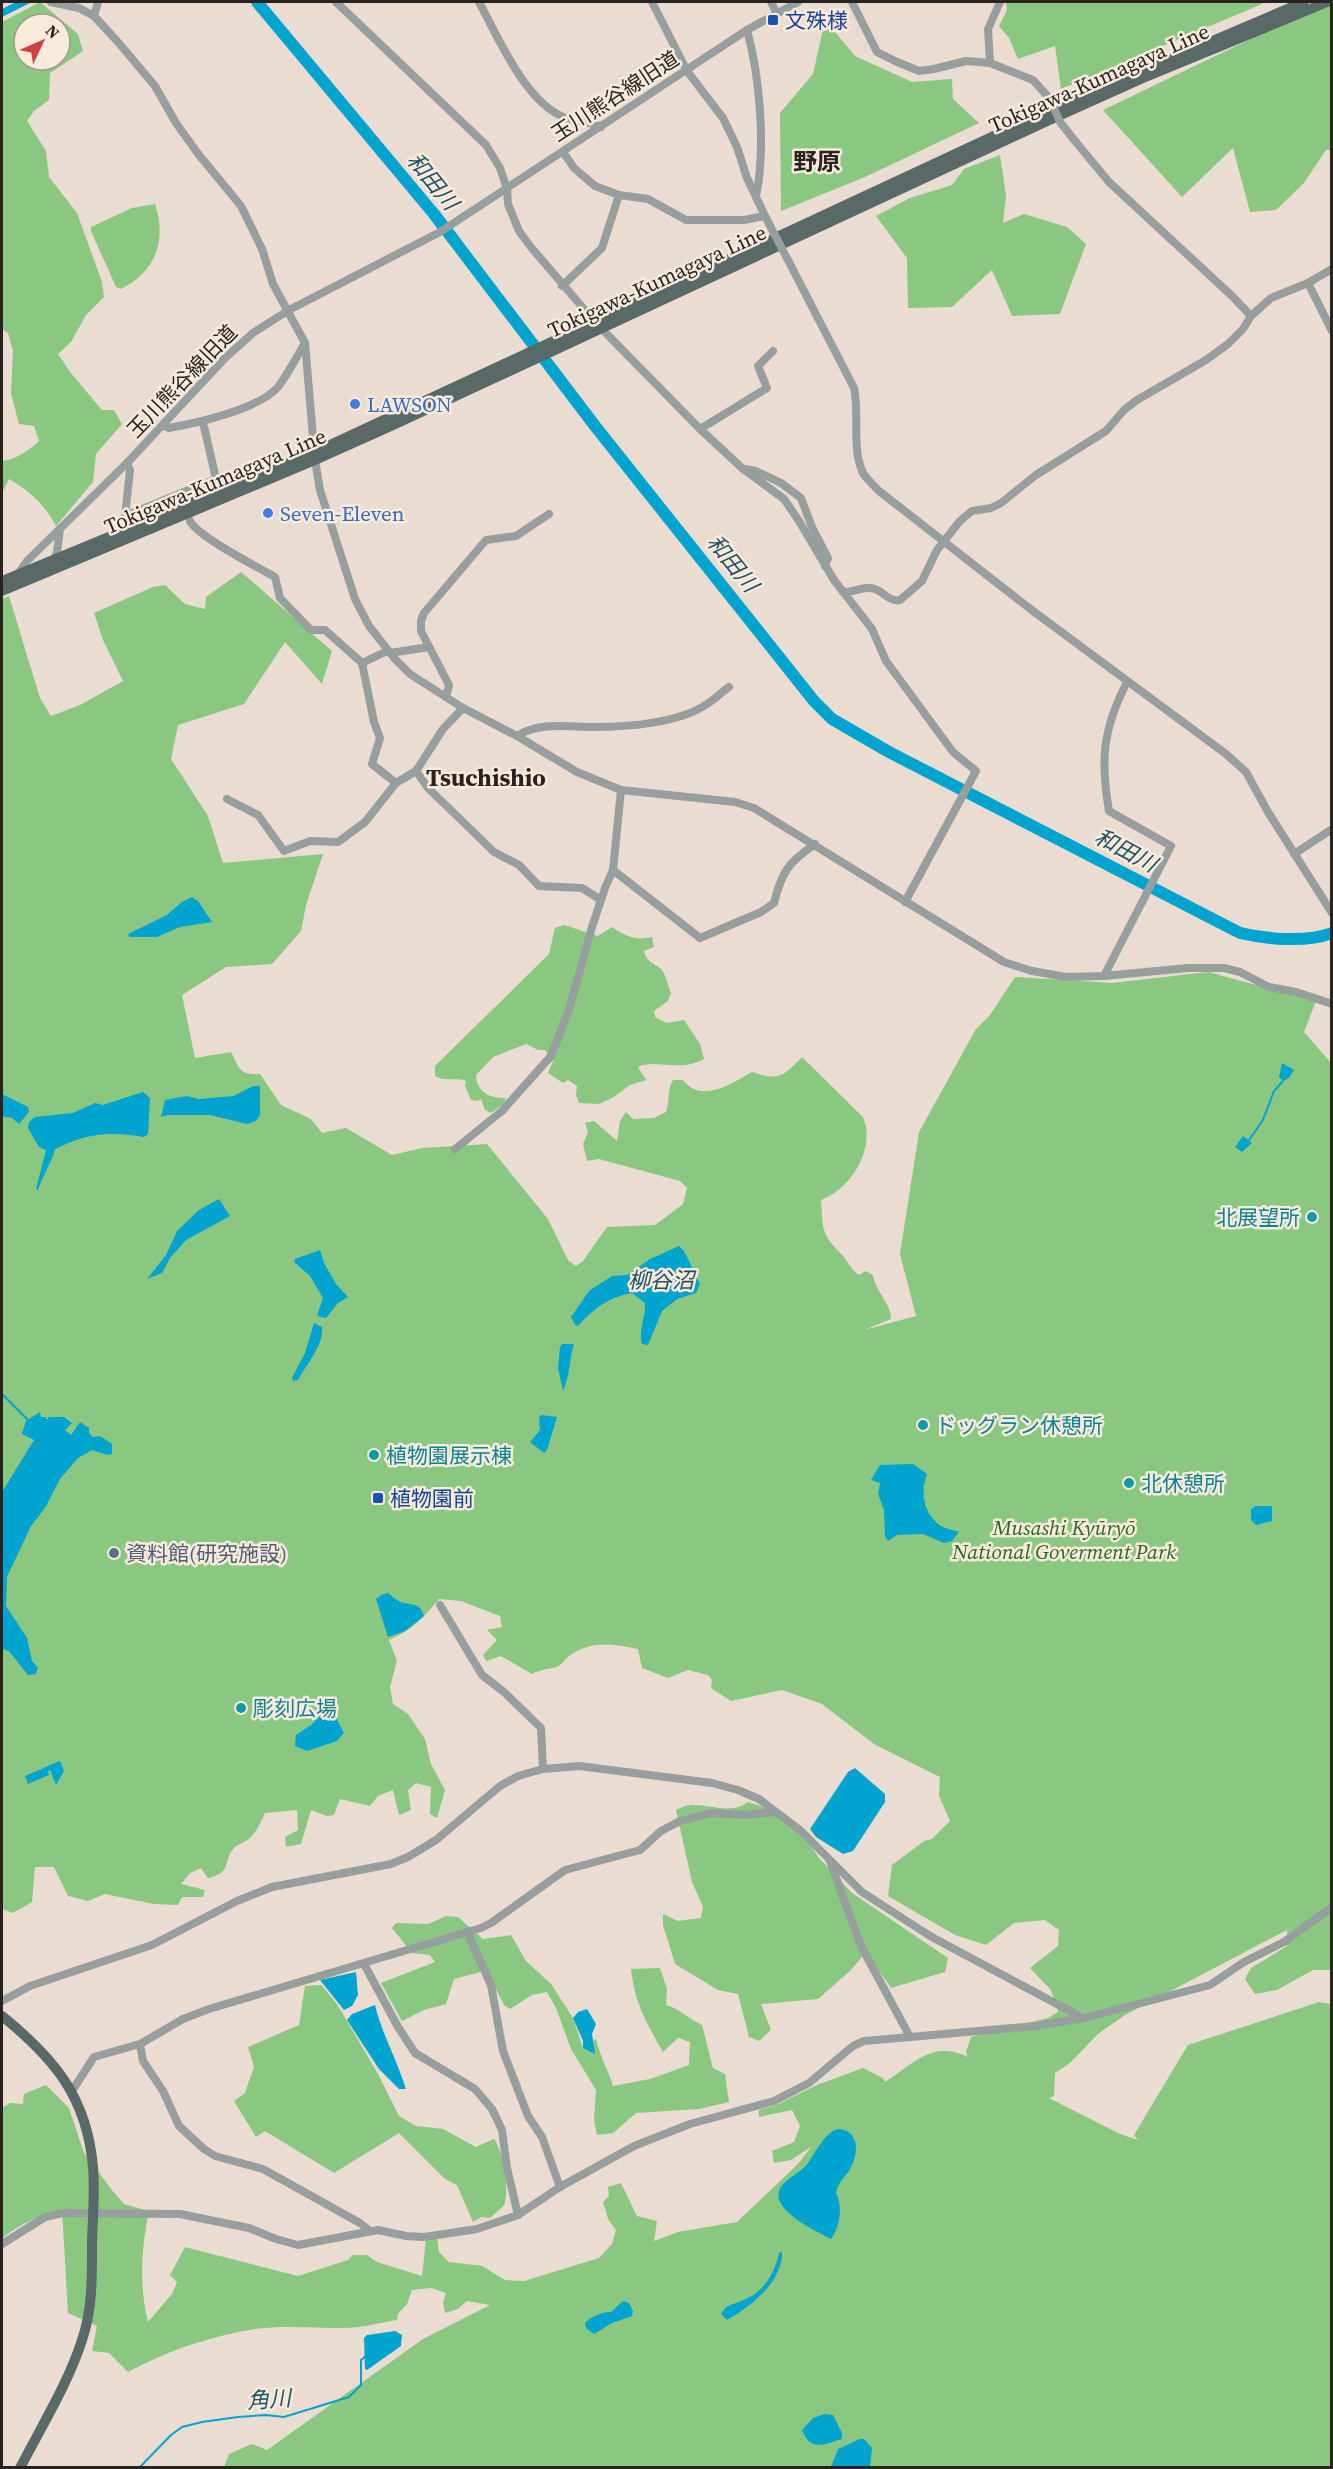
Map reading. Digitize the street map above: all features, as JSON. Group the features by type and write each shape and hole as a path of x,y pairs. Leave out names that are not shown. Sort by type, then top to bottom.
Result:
{"main road":[{"name":"Tokigawa-Kumagaya Line","path":"2,591 315,456 560,343 1052,109 1304,2"},
{"name":"Tokigawa-Kumagaya Line","path":"598,325 1099,98 1327,2"},
{"name":"Tokigawa-Kumagaya Line","path":"2,581 315,456"},
{"path":"2,2016 46,2055 72,2091 90,2145 93,2169 92,2277 87,2325 74,2363 20,2468"}],"street":[{"path":"51,2 79,8 94,16 146,74 185,138 241,206 262,249 273,284 305,343 315,456 326,512 355,598 369,626 388,652 410,674 464,708 577,772 621,790 735,802 754,808 1004,962 1053,976 1104,976 1188,968 1224,968 1240,972 1269,987 1296,992 1332,1004"},
{"path":"94,16 98,2"},
{"path":"336,2 486,145 500,168 507,189 508,204 519,231 562,286 700,429 742,468 784,499 804,528 825,566 872,629 886,660 953,752 976,771 905,902"},
{"path":"479,2 524,84 564,118 601,127"},
{"path":"652,2 687,71 723,118 765,216 854,388 858,403 858,453 865,476 879,490 944,541 1246,772 1332,913"},
{"path":"771,2 777,12"},
{"name":"玉川熊谷線旧道","path":"18,574 27,561 164,426 237,346 289,310 440,232 747,30 798,2"},
{"path":"852,2 877,52 895,61 919,70 934,69 966,61 990,63 1033,80 1050,99 1060,122 1109,182 1251,316"},
{"path":"990,63 988,29 1000,2"},
{"path":"747,30 754,60 761,143 760,178 756,197"},
{"path":"563,152 574,168 594,186 619,195 648,199 686,220 733,220 765,216"},
{"path":"562,286 602,248 619,195"},
{"path":"843,592 870,588 876,589 884,596 900,600 922,581 937,550 960,521 972,511 991,508 1001,503 1036,475 1106,431 1124,410 1137,400 1206,360 1228,344 1243,329 1251,316 1271,298 1308,283 1332,269"},
{"path":"1308,283 1331,330"},
{"path":"164,426 169,428 203,422 268,396 278,387 305,343"},
{"path":"700,429 767,388 758,366 772,351"},
{"path":"127,463 130,470 125,516 180,497 216,479 203,422"},
{"path":"742,468 756,471 781,483 801,498 812,527 828,558 825,566"},
{"path":"446,697 449,685 421,631 424,613 486,540 516,536 549,514"},
{"path":"190,520 193,527 206,536 275,578 280,598 312,630 325,630 362,663 374,722 380,738 372,764 396,783"},
{"path":"47,572 55,560 62,526"},
{"path":"57,542 63,549 73,552"},
{"path":"362,663 388,652 429,647"},
{"path":"1104,976 1172,846 1109,811 1105,776 1105,741 1113,711 1127,682"},
{"path":"517,736 531,729 558,725 596,727 668,721 706,706 729,687"},
{"path":"227,799 258,815 284,851 310,841 338,842 365,822 396,783 416,771 443,729 464,708"},
{"path":"416,771 428,788 494,852 519,865 539,886 582,888 601,900"},
{"path":"455,1149 502,1111 551,1056 569,1010 574,985 613,870 621,790"},
{"path":"1294,854 1332,829"},
{"path":"613,870 699,938 761,912 774,903 780,881 790,862 815,844"},
{"path":"440,1605 483,1676 504,1692 541,1728 543,1769"},
{"path":"2,2001 30,1986 152,1945 237,1901 272,1887 379,1867 408,1857 436,1839 500,1786 518,1776 543,1769 579,1766 701,1781 738,1790 759,1799 801,1831 862,1892 930,1936 1084,2018"},
{"path":"72,2091 94,2057 140,2044 183,2019 209,2009 364,1964 491,1923 565,1870 640,1850 661,1832 680,1821 711,1813 746,1815 775,1812"},
{"path":"828,1858 861,1946 910,2037"},
{"path":"2,2244 45,2217 63,2214 180,2214 249,2228 298,2245 370,2231 385,2230 406,2236 424,2237 490,2226 518,2215 560,2187 634,2146 667,2132 774,2102 809,2083 840,2056 860,2043 1021,2028 1084,2018 1210,1985 1244,1962 1284,1942 1332,1907"},
{"path":"467,1932 491,1985 503,2051 528,2116 542,2137 560,2187"},
{"path":"364,1964 406,2041 415,2053 475,2089 492,2109 502,2130 507,2168 518,2215"},
{"path":"140,2044 143,2061 163,2091 179,2126 204,2149 215,2156 263,2169 319,2199 370,2231"}],"green space":[{"path":"40,2 52,12 21,12"},
{"path":"1006,2 1261,2 1262,4 1061,89 1055,46 1018,59 1009,38 999,26 1007,10"},
{"path":"1331,4 1331,150 1326,150 1304,183 1276,210 1250,212 1233,148 1182,197 1103,110 1280,25"},
{"path":"12,17 12,72 52,72 49,100 34,111 27,121 46,151 49,177 77,213 102,282 104,297 86,315 71,342 58,354 102,410 114,410 122,424 96,454 93,482 56,526 47,511 24,488 9,479 2,493 2,461 17,457 39,441 34,426 19,424 11,394 13,351 8,333 2,329 2,22"},
{"path":"825,20 855,56 912,82 952,79 953,99 979,123 865,177 781,211 780,113 813,74"},
{"path":"72,29 78,34 83,51 72,58"},
{"path":"1000,155 1006,196 1003,223 1024,214 1067,227 1086,244 1060,314 1012,316 992,270 952,307 908,308 907,258 876,216 910,198 952,185 964,169"},
{"path":"155,204 160,230 156,254 143,273 133,282 121,289 116,287 91,227 132,208"},
{"name":"Musashi Kyūryō National Goverment Park","path":"241,572 332,651 322,684 285,642 244,704 178,725 171,759 208,816 223,863 323,854 306,905 301,931 272,964 226,967 182,995 195,1058 231,1052 241,1070 260,1074 281,1105 311,1119 322,1133 346,1128 392,1155 422,1148 487,1144 548,1219 568,1260 576,1266 583,1261 607,1227 655,1225 683,1204 687,1188 680,1181 599,1159 587,1161 583,1144 588,1132 585,1123 594,1121 617,1141 620,1121 626,1112 633,1119 654,1118 666,1112 673,1080 683,1080 699,1091 717,1090 752,1072 769,1076 780,1075 802,1057 863,1117 866,1129 864,1154 858,1166 842,1186 821,1200 823,1225 827,1237 856,1273 859,1275 866,1271 873,1275 890,1313 891,1319 864,1330 916,1316 900,1254 919,1132 976,1029 990,1015 1015,977 1112,983 1208,972 1316,1001 1304,1032 1332,1064 1331,1970 1313,1970 1277,1990 1255,1994 1245,1979 1251,1968 1287,1946 1287,1930 1125,2015 1098,2034 1070,2063 1055,2073 1054,2096 1049,2098 1120,2134 1138,2140 1134,2135 1188,2045 1319,2002 1331,2004 1331,2467 224,2467 229,2454 252,2444 267,2450 423,2339 490,2305 467,2301 458,2309 445,2313 443,2302 446,2293 431,2288 412,2290 397,2320 349,2328 277,2327 238,2332 173,2351 128,2372 109,2353 92,2351 97,2326 68,2313 62,2210 30,2221 2,2238 2,2108 10,2103 23,2104 24,2094 46,2085 69,2108 84,2153 112,2190 124,2204 149,2211 142,2266 143,2294 148,2322 172,2294 177,2282 170,2275 185,2247 298,2276 348,2260 353,2255 367,2255 377,2262 422,2276 426,2239 437,2237 439,2252 449,2262 482,2266 505,2280 524,2281 599,2258 612,2244 616,2230 608,2219 603,2202 609,2196 608,2187 621,2183 637,2216 657,2221 654,2241 678,2232 737,2222 798,2164 811,2147 791,2160 774,2163 772,2151 794,2142 800,2126 792,2110 759,2117 759,2110 863,2068 883,2078 885,2082 915,2061 934,2052 955,2052 968,2057 966,2052 971,2037 1048,2018 1058,2012 1051,1990 1030,1968 1058,1946 1059,1930 1045,1920 1014,1923 986,1945 955,1935 888,1896 892,1865 924,1841 932,1839 950,1821 939,1796 940,1777 874,1744 822,1704 782,1690 731,1701 711,1688 712,1680 708,1675 688,1670 668,1678 642,1668 638,1649 594,1645 577,1651 559,1666 532,1674 501,1656 486,1661 483,1655 497,1640 487,1630 502,1627 500,1616 461,1601 439,1599 417,1623 389,1640 397,1661 390,1687 393,1704 408,1714 425,1739 431,1764 445,1790 437,1818 430,1814 431,1787 416,1783 408,1790 411,1810 399,1815 393,1790 378,1796 370,1806 340,1799 334,1815 327,1816 311,1810 301,1844 286,1847 285,1837 298,1830 297,1810 265,1813 252,1835 230,1853 221,1873 208,1878 201,1868 190,1873 181,1884 205,1890 203,1897 182,1897 178,1905 154,1904 105,1894 88,1901 68,1896 54,1867 35,1867 32,1902 13,1913 2,1909 2,599 9,596 40,698 51,716 80,705 123,681 103,640 94,613 153,587 165,585 185,604 205,609 206,597"},
{"path":"564,925 598,936 612,927 630,937 652,937 654,947 644,951 645,955 663,971 671,993 668,1001 654,1011 655,1017 667,1023 684,1020 700,1044 704,1059 686,1065 652,1064 638,1067 646,1080 630,1085 614,1097 599,1104 579,1103 576,1095 577,1086 568,1080 563,1083 548,1073 553,1061 545,1050 538,1050 526,1044 493,1057 476,1075 479,1086 485,1093 506,1098 504,1104 491,1113 485,1110 481,1099 471,1100 465,1086 466,1081 435,1076 435,1066 549,954 555,928"},
{"path":"748,1802 784,1814 801,1831 819,1858 852,1893 948,1958 945,1972 891,1988 866,1952 851,1970 818,1999 761,2004 771,2030 759,2041 749,2037 738,1994 718,1990 675,1964 663,1925 663,1914 678,1921 701,1918 703,1907 692,1882 676,1810 690,1805 735,1808"},
{"path":"446,1916 458,1917 483,1939 511,1935 526,1961 551,1984 573,2018 583,2048 596,2039 613,2086 650,2079 689,2065 690,2042 678,2038 663,2052 646,2022 635,1993 631,1969 660,1968 667,1989 666,2005 702,2025 713,2068 725,2074 729,2102 699,2109 636,2113 613,2133 597,2135 594,2120 596,2090 571,2049 556,2008 547,1992 532,1995 510,2009 504,2005 492,1981 481,1972 454,1979 446,2004 424,2010 402,2021 381,1983 435,1962 430,1955 412,1953 392,1928 396,1923 428,1924"},
{"path":"321,1985 337,2004 378,2074 399,2116 416,2126 443,2129 476,2147 494,2139 503,2161 506,2199 504,2205 490,2218 482,2217 473,2222 457,2185 445,2179 399,2133 334,2173 265,2131 256,2137 234,2101 245,2093 254,2067 248,2047 299,2025 305,1986"}],"water":[{"path":"16,2 32,2 2,17 2,9"},
{"path":"192,897 198,901 212,922 180,927 157,937 130,937 128,934 167,915"},
{"path":"1282,1063 1294,1070 1289,1078 1283,1081 1279,1077"},
{"path":"253,1086 260,1086 260,1115 256,1121 247,1124 210,1115 161,1117 165,1100 187,1096 199,1099 233,1096"},
{"path":"143,1092 150,1098 148,1134 144,1137 119,1134 98,1135 55,1149 38,1190 36,1189 46,1150 39,1147 28,1128 29,1122 35,1117 73,1113 95,1103 103,1105"},
{"path":"2,1094 28,1107 29,1112 19,1124 12,1118 2,1116"},
{"path":"1243,1136 1252,1143 1242,1152 1235,1147"},
{"path":"219,1199 230,1216 186,1240 170,1258 162,1273 147,1279 166,1255 177,1231 199,1210"},
{"name":"柳谷沼","path":"679,1246 684,1251 700,1284 696,1293 677,1299 662,1311 648,1345 642,1344 641,1339 645,1303 632,1293 609,1300 578,1326 575,1325 571,1317 589,1291 612,1276 627,1275 650,1259"},
{"path":"320,1250 324,1263 336,1284 348,1297 338,1303 326,1318 317,1316 323,1298 310,1276 294,1262 295,1259"},
{"path":"314,1323 322,1327 320,1341 298,1380 293,1381 292,1378 305,1353"},
{"path":"562,1344 574,1344 563,1391 558,1368"},
{"path":"40,1412 41,1417 46,1417 46,1420 49,1417 64,1417 72,1423 65,1430 71,1435 80,1422 89,1428 89,1433 93,1437 100,1436 112,1444 112,1454 107,1455 92,1450 78,1458 60,1479 45,1508 31,1526 7,1577 6,1606 27,1638 32,1661 38,1668 36,1674 28,1675 9,1651 2,1649 2,1492 34,1440 22,1434 26,1421"},
{"path":"542,1415 557,1417 547,1450 544,1453 530,1442 540,1430 539,1417"},
{"path":"913,1464 927,1474 924,1495 930,1515 941,1526 959,1532 952,1541 944,1543 923,1534 897,1535 888,1541 885,1536 884,1510 878,1494 880,1483 871,1480 880,1465"},
{"path":"1256,1506 1272,1506 1272,1521 1256,1525 1251,1520 1251,1509"},
{"path":"388,1593 401,1602 418,1606 424,1616 405,1631 388,1637 376,1599"},
{"path":"332,1710 344,1733 337,1741 307,1751 295,1746 296,1735 311,1725 325,1711"},
{"path":"60,1761 64,1771 56,1785 50,1770 49,1775 28,1784 25,1776"},
{"path":"855,1768 885,1794 885,1802 853,1851 843,1854 816,1837 810,1829 848,1772"},
{"path":"356,1972 358,1995 352,2006 344,2010 320,1980"},
{"path":"375,2005 406,2089 399,2089 379,2069 347,2020 352,2014"},
{"path":"587,2009 596,2024 592,2034 595,2054 583,2048 583,2041 573,2018 578,2012"},
{"path":"838,2129 845,2130 854,2138 856,2150 853,2163 839,2184 836,2193 840,2216 837,2229 831,2239 795,2218 781,2203 779,2195 781,2187 805,2166 825,2138"},
{"path":"782,2252 777,2273 764,2292 727,2320 721,2314 725,2308 755,2294 771,2276 779,2253"},
{"path":"623,2301 629,2303 633,2311 632,2316 612,2323 594,2334 586,2328 585,2323 591,2318 611,2312"},
{"path":"395,2331 402,2335 401,2346 367,2370 365,2369 364,2338 367,2335"},
{"path":"825,2414 833,2415 842,2433 842,2439 819,2445 814,2444 802,2430 813,2418"},
{"path":"864,2439 872,2448 870,2467 831,2467 838,2449"}],"waterway":[{"name":"和田川","path":"257,2 434,214 595,426 814,701 832,719 889,752 1240,933 1286,939 1310,938 1332,933"},
{"path":"1249,1140 1263,1120 1274,1091 1283,1081"},
{"path":"2,1394 27,1419"},
{"name":"角川","path":"139,2468 171,2435 182,2427 238,2417 266,2415 284,2417 349,2397 361,2385 361,2360 367,2355"}],"place":[{"name":"文殊様","path":"773,20"},
{"name":"LAWSON","path":"355,404"},
{"name":"Seven-Eleven","path":"268,513"},
{"name":"北展望所","path":"1312,1217"},
{"name":"ドッグラン休憩所","path":"923,1425"},
{"name":"植物園展示棟","path":"374,1455"},
{"name":"北休憩所","path":"1129,1483"},
{"name":"植物園前","path":"378,1498"},
{"name":"資料館(研究施設)","path":"114,1553"},
{"name":"彫刻広場","path":"241,1708"}],"district":[{"name":"野原","path":"817,161"},
{"name":"Tsuchishio","path":"486,777"}]}
